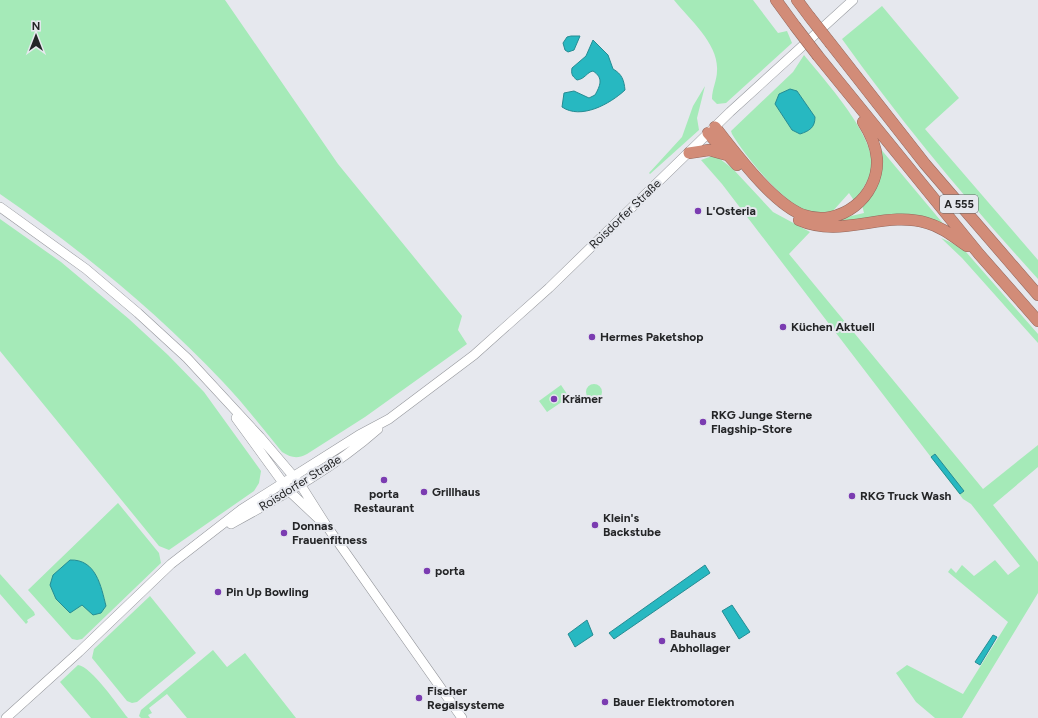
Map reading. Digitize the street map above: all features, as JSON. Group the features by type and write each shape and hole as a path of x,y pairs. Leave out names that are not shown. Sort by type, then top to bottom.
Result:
{"highway":[{"name":"A 555","path":"776,0 834,78 979,254 1038,321"},
{"name":"A 555","path":"797,0 925,164 1038,295"},
{"path":"712,130 786,206 804,215 814,217 824,218 841,214 860,202 869,191 876,172 877,159 876,151 869,131 847,101 834,78"},
{"path":"712,130 728,156 779,209 800,221 827,228 905,220 926,222 943,229 979,254"},
{"path":"689,153 709,150 728,156"}],"main road":[{"name":"Roisdorfer Straße","path":"206,538 317,475 362,443 389,419 442,381 510,325 712,130 853,0"},
{"path":"0,207 86,269 138,312 187,358 260,437 300,484 326,525 462,718"},
{"path":"219,394 289,491 326,525"},
{"name":"Roisdorfer Straße","path":"6,718 79,652 145,587 171,564 242,510 359,435 389,419"}],"green space":[{"path":"0,0 225,0 338,164 462,316 458,330 467,344 365,417 307,454 300,457 294,457 282,452 231,390 198,356 144,306 117,282 60,237 0,194"},
{"path":"674,0 753,0 778,33 787,31 792,43 726,103 717,104 712,99 717,71 713,51 702,33"},
{"path":"882,6 959,98 925,129 1038,260 1038,279 912,132 842,39"},
{"path":"804,55 836,94 858,125 871,156 871,172 855,202 849,193 832,212 807,211 797,206 787,198 755,166 731,131 793,72","holes":["797,91 815,117 810,130 800,134 792,130 775,104"]},
{"path":"705,86 697,118 699,130 650,174 649,173 682,137 693,106"},
{"path":"879,147 946,227 918,216 835,224 834,220 864,213 862,205"},
{"path":"715,155 733,169 773,212 810,232 789,254 983,489 1038,445 1038,467 993,505 1038,562 1038,593 962,718 935,718 916,702 896,673 907,665 963,694 1008,622 948,572 951,568 956,573 962,565 974,576 995,560 1008,575 1020,566 971,504 963,499 722,184 701,160"},
{"path":"0,219 61,262 129,319 168,355 204,392 261,471 259,483 254,491 169,550 159,546 0,351"},
{"path":"941,238 966,252 1038,334 1038,343 962,258"},
{"path":"594,384 600,386 602,392 600,398 594,400 588,398 586,392 588,386"},
{"name":"Krämer","path":"561,385 569,397 547,412 539,401"},
{"path":"118,503 159,553 161,563 82,639 72,639 28,590"},
{"path":"0,574 34,612 35,615 27,620 28,622 26,624 0,594"},
{"path":"150,596 196,653 137,702 132,703 127,701 92,658 94,649"},
{"path":"213,650 227,667 245,653 296,718 187,718 167,694 149,708 152,713 148,715 150,718 141,718 139,716 141,710"},
{"path":"78,665 84,667 97,679 128,718 91,718 60,682"}],"water":[{"path":"580,36 574,50 568,52 565,50 563,43 567,37"},
{"path":"593,40 608,55 613,69 619,73 622,78 625,90 612,100 595,109 578,112 570,111 562,107 564,93 574,91 589,98 595,95 600,82 599,76 593,71 577,80 572,73 572,68 586,56"},
{"path":"790,89 797,91 815,117 813,126 806,132 800,134 792,130 775,104 779,94"},
{"path":"935,454 964,491 960,494 931,457"},
{"path":"70,560 79,561 86,564 96,575 106,606 101,613 93,615 82,605 70,613 56,599 50,585 53,575"},
{"path":"705,565 710,573 614,639 609,633"},
{"path":"732,605 750,632 739,639 722,611"},
{"path":"587,620 593,635 575,647 568,634"},
{"path":"993,635 997,637 980,665 975,662"}],"place":[{"name":"L'Osteria","path":"698,211"},
{"name":"Küchen Aktuell","path":"783,327"},
{"name":"Hermes Paketshop","path":"592,337"},
{"name":"Krämer","path":"554,399"},
{"name":"RKG Junge Sterne Flagship-Store","path":"703,422"},
{"name":"porta Restaurant","path":"384,480"},
{"name":"Grillhaus","path":"424,492"},
{"name":"RKG Truck Wash","path":"852,496"},
{"name":"Klein's Backstube","path":"595,525"},
{"name":"Donnas Frauenfitness","path":"284,533"},
{"name":"porta","path":"427,571"},
{"name":"Pin Up Bowling","path":"218,592"},
{"name":"Bauhaus Abhollager","path":"662,641"},
{"name":"Fischer Regalsysteme","path":"419,698"},
{"name":"Bauer Elektromotoren","path":"605,702"}]}
